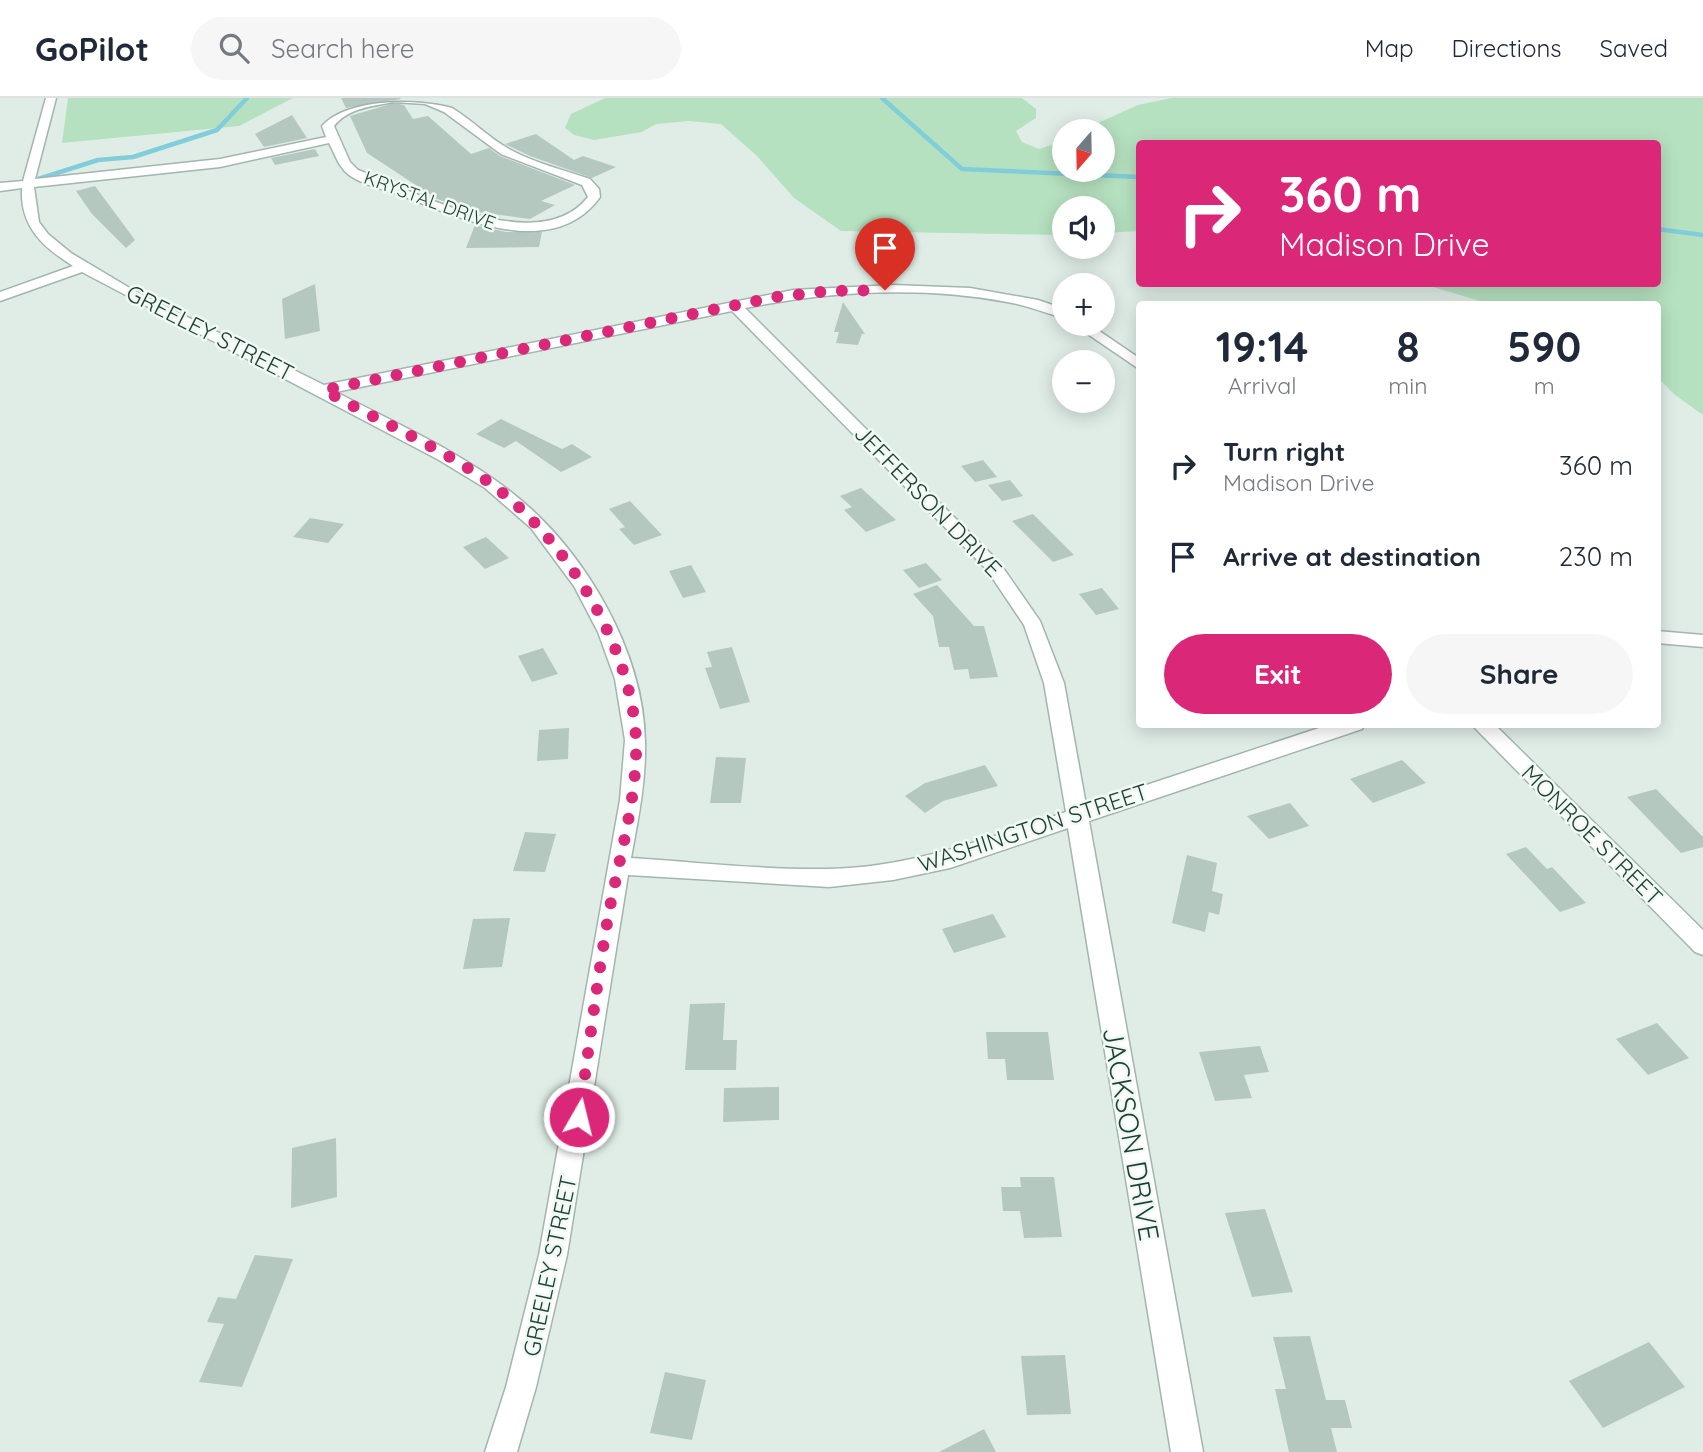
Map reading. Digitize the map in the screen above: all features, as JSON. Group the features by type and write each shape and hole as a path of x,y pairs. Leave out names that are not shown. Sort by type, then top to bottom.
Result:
{"street":[{"name":"GREELEY STREET","path":"51,98 28,183 29,213 39,233 83,268 324,390 488,482 522,509 564,558 611,642 634,712 633,798 619,866 576,1143 550,1284 529,1364 501,1452"},
{"name":"KRYSTAL DRIVE","path":"386,100 427,101 444,107 505,152 581,179 590,186 594,197 579,214 555,223 515,227 487,224 354,173 346,166 333,139 330,123 353,107 386,100"},
{"path":"0,187 209,165 333,139"},
{"path":"0,297 83,268"},
{"path":"324,390 793,295 885,290 1015,298 1052,310"},
{"name":"JEFFERSON DRIVE","path":"735,306 969,539 1015,594 1033,625 1054,683 1076,816"},
{"path":"1097,336 1136,363"},
{"path":"1661,637 1703,641"},
{"name":"WASHINGTON STREET","path":"619,866 829,878 893,872 950,859 1343,728"},
{"name":"MONROE STREET","path":"1485,728 1703,946"},
{"name":"JACKSON DRIVE","path":"1076,816 1187,1452"}],"green space":[{"path":"68,98 293,98 239,126 62,143"},
{"path":"605,98 1022,98 1036,109 1036,118 1016,131 1022,142 1039,149 1052,145 1052,182 1115,182 1115,119 1107,119 1138,105 1171,98 1703,98 1703,415 1661,381 1661,301 1480,301 1433,287 1661,287 1661,140 1136,140 1136,231 1115,232 1115,196 1052,196 1052,235 841,231 794,198 757,156 721,124 689,121 656,124 642,132 594,140 574,135 565,128 571,114"}],"building":[{"path":"341,98 400,98 401,99 346,108"},
{"path":"394,103 404,105 413,119 428,116 471,154 489,148 500,156 575,185 541,201 555,205 530,219 477,212 437,199 367,153 350,116"},
{"path":"292,115 307,138 264,147 255,134"},
{"path":"536,134 574,160 583,156 616,167 592,178 505,144"},
{"path":"315,149 319,156 275,165 271,158"},
{"path":"95,186 135,240 126,248 92,214 76,191"},
{"path":"475,225 506,232 542,232 539,247 466,248"},
{"path":"315,284 320,331 285,339 282,299"},
{"path":"843,302 865,334 862,334 858,345 836,343 839,332 834,332"},
{"path":"501,419 562,449 572,444 592,457 561,472 516,441 504,448 476,434"},
{"path":"983,460 997,477 975,482 961,466"},
{"path":"1010,480 1023,496 1002,501 988,485"},
{"path":"861,488 896,520 866,532 844,510 852,507 840,496"},
{"path":"630,501 662,535 634,545 619,529 625,527 609,509"},
{"path":"1033,514 1074,555 1053,562 1012,521"},
{"path":"310,518 344,524 328,543 293,537"},
{"path":"486,537 509,558 485,569 463,547"},
{"path":"926,563 942,580 919,588 903,570"},
{"path":"691,565 706,592 683,598 669,571"},
{"path":"937,585 974,626 984,626 998,677 970,679 968,669 954,670 949,647 939,647 933,616 913,594"},
{"path":"1102,588 1119,609 1096,615 1079,594"},
{"path":"732,647 750,702 720,709 705,668 712,667 707,652"},
{"path":"543,648 558,674 532,682 518,656"},
{"path":"569,728 568,759 537,761 539,730"},
{"path":"716,757 746,758 741,803 710,803"},
{"path":"1402,760 1426,783 1373,803 1350,779"},
{"path":"985,765 998,786 943,801 925,813 905,796 925,783"},
{"path":"1656,789 1703,837 1703,847 1681,853 1627,797"},
{"path":"1290,803 1309,826 1269,839 1247,816"},
{"path":"525,832 556,834 545,872 513,871"},
{"path":"1526,847 1547,869 1552,867 1586,903 1560,912 1506,854"},
{"path":"1187,855 1217,863 1212,891 1223,894 1219,915 1209,912 1205,932 1172,923"},
{"path":"993,914 1006,937 954,953 942,929"},
{"path":"510,918 502,967 463,969 473,919"},
{"path":"725,1003 723,1040 737,1040 736,1070 685,1070 690,1004"},
{"path":"1657,1023 1689,1058 1648,1075 1616,1039"},
{"path":"986,1032 1048,1032 1054,1080 1007,1080 1005,1059 988,1059"},
{"path":"1260,1046 1269,1072 1244,1075 1252,1098 1215,1101 1199,1052"},
{"path":"779,1087 779,1120 723,1122 724,1088"},
{"path":"336,1138 337,1197 291,1208 292,1148"},
{"path":"1020,1177 1054,1177 1062,1237 1024,1238 1020,1211 1003,1211 1001,1187 1021,1187"},
{"path":"1265,1209 1293,1292 1252,1297 1225,1213"},
{"path":"255,1255 293,1259 242,1387 199,1382 224,1324 207,1322 218,1297 236,1299"},
{"path":"1310,1336 1326,1400 1345,1400 1352,1428 1331,1428 1337,1452 1289,1452 1275,1389 1286,1389 1273,1337"},
{"path":"1649,1342 1685,1387 1603,1428 1569,1381"},
{"path":"1065,1355 1071,1414 1027,1415 1021,1356"},
{"path":"665,1372 706,1380 692,1440 650,1433"},
{"path":"984,1429 996,1452 939,1452"}],"waterway":[{"path":"35,180 98,160 133,157 217,130 247,98"},
{"path":"882,98 962,169 1136,177"},
{"path":"1661,230 1703,235"}],"route":[{"path":"579,1117 609,913 633,798 636,752 634,712 625,676 597,612 564,558 522,509 471,470 324,390 775,297 830,291 885,290"}]}
